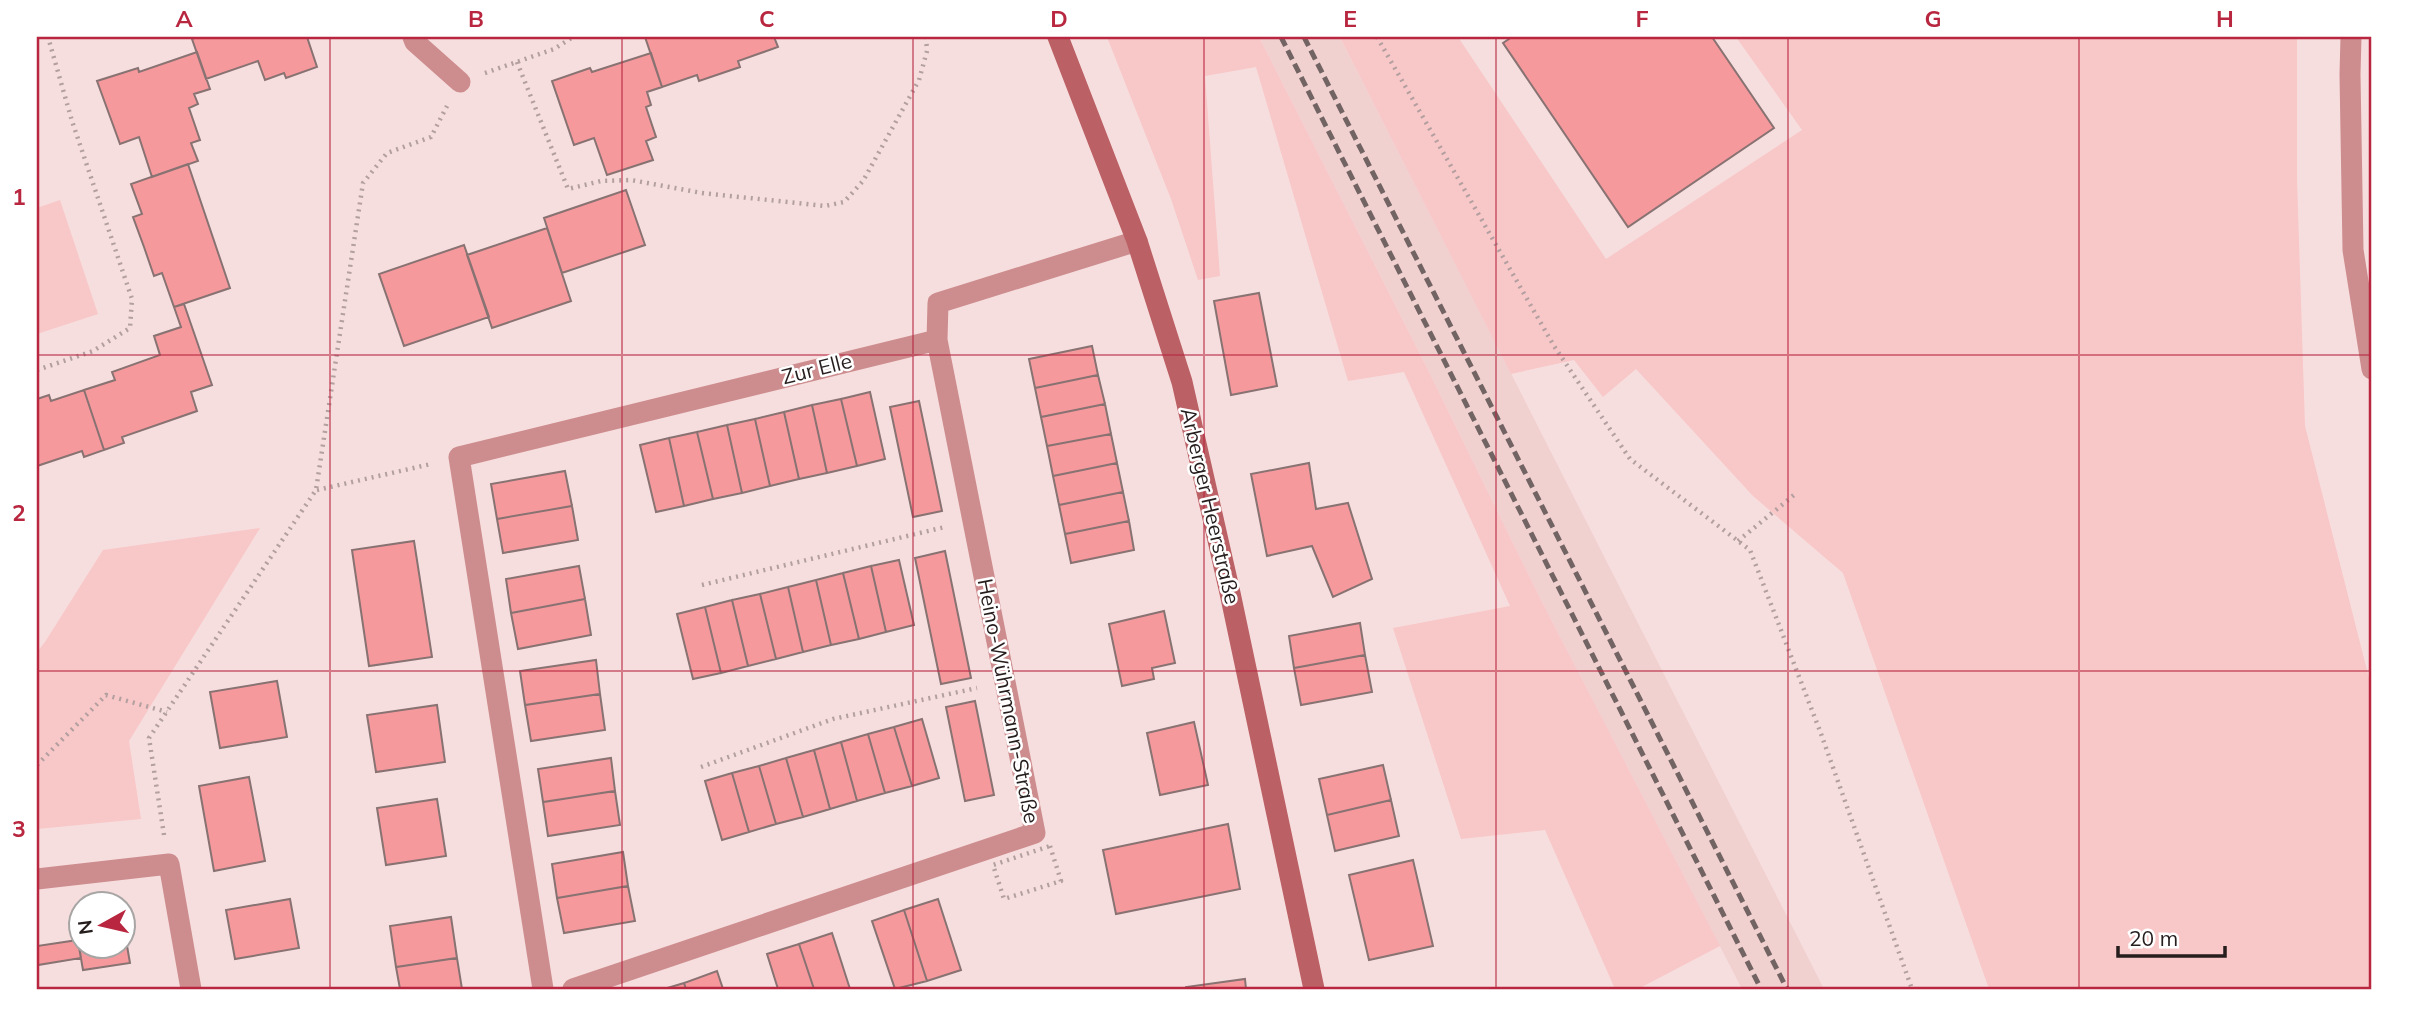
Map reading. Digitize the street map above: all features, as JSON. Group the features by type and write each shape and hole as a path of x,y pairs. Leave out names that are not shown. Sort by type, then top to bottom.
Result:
{"main road":[{"name":"Arberger Heerstraße","path":"1058,37 1137,241 1162,314 1185,395 1314,989"}],"street":[{"path":"413,37 415,42 460,82"},
{"path":"2351,37 2353,250 2372,369"},
{"path":"937,340 938,303 1137,241"},
{"name":"Zur Elle","path":"459,457 937,340"},
{"name":"Heino-Wührmann-Straße","path":"573,989 1035,833 937,340"},
{"path":"459,457 543,989"},
{"path":"37,879 169,864 191,989"}],"path":[{"path":"37,370 93,351 130,328 132,299 72,121 48,37"},
{"path":"169,864 149,738 316,490 363,183 387,153 431,137 460,82 554,49 573,37"},
{"path":"517,62 568,189 601,181 631,180 702,193 825,206 844,202 863,181 919,80 927,51 926,37"},
{"path":"1377,37 1554,346 1630,459 1750,550 1820,731 1912,989"},
{"path":"316,490 459,457"},
{"path":"1738,541 1794,495"},
{"path":"702,585 973,521"},
{"path":"701,767 833,719 1005,681"},
{"path":"37,765 106,695 167,712"},
{"path":"1050,846 1061,881 1004,899 993,864 1050,846"}],"shaded area":[{"path":"1107,37 1259,37 1541,600 1720,946 1638,989 1615,989 1545,830 1461,839 1393,628 1510,606 1404,372 1348,381 1256,67 1205,76 1220,276 1198,280 1171,199"},
{"path":"1259,37 1340,37 1824,989 1742,989 1541,600"},
{"path":"1340,37 1458,37 1606,259 1802,130 1736,37 2297,37 2297,180 2305,426 2372,690 2372,989 1989,989 1843,573 1753,496 1636,369 1603,397 1574,360 1511,374"},
{"path":"60,200 98,314 37,334 37,208"},
{"path":"260,528 129,741 141,819 37,829 37,652 103,550"}],"building":[{"path":"307,37 317,67 286,78 284,73 265,80 258,61 206,79 192,39"},
{"path":"645,37 774,37 778,47 738,61 740,67 699,81 697,75 662,87"},
{"path":"1512,37 1712,37 1774,128 1628,227 1503,43"},
{"path":"197,52 210,89 194,94 198,104 189,108 200,140 191,143 198,161 152,177 139,137 120,144 97,81 138,68 139,72"},
{"path":"651,53 662,87 647,92 651,105 646,107 656,137 646,141 653,160 607,175 594,138 574,145 552,81 590,68 592,72"},
{"path":"188,164 230,288 174,307 162,273 154,276 133,217 142,214 131,184"},
{"path":"626,190 645,245 562,273 544,218"},
{"path":"547,228 571,301 492,328 467,255"},
{"path":"464,245 489,317 404,346 379,274"},
{"path":"1259,293 1277,386 1231,395 1214,301"},
{"path":"184,304 212,385 191,392 197,411 122,437 124,443 104,450 84,390 115,380 112,372 160,355 154,336 181,327 174,307"},
{"path":"1092,346 1098,375 1035,388 1029,359"},
{"path":"1098,375 1105,404 1041,417 1035,388"},
{"path":"84,390 104,450 84,457 82,451 37,466 37,399 49,395 51,401"},
{"path":"870,392 885,459 857,466 841,399"},
{"path":"841,399 857,466 827,473 812,405"},
{"path":"919,401 942,511 913,517 890,407"},
{"path":"1105,404 1111,434 1047,446 1041,417"},
{"path":"812,405 827,473 799,479 784,412"},
{"path":"784,412 799,479 770,486 755,419"},
{"path":"755,419 770,486 742,493 727,425"},
{"path":"727,425 742,493 713,499 697,432"},
{"path":"697,432 713,499 684,506 669,438"},
{"path":"1111,434 1117,463 1053,476 1047,446"},
{"path":"669,438 684,506 656,512 640,445"},
{"path":"1117,463 1123,492 1059,505 1053,476"},
{"path":"1309,463 1316,509 1348,503 1372,579 1333,597 1312,546 1267,556 1251,474"},
{"path":"565,471 572,506 497,519 491,484"},
{"path":"1123,492 1129,521 1065,534 1059,505"},
{"path":"572,506 578,540 503,553 497,519"},
{"path":"1129,521 1134,550 1071,563 1065,534"},
{"path":"414,541 432,657 369,666 352,550"},
{"path":"945,551 971,678 941,684 915,558"},
{"path":"899,560 914,625 886,632 871,566"},
{"path":"579,566 585,599 511,613 506,579"},
{"path":"871,566 886,632 859,639 843,573"},
{"path":"843,573 859,639 831,645 816,580"},
{"path":"816,580 831,645 803,652 788,587"},
{"path":"788,587 803,652 776,659 760,594"},
{"path":"760,594 776,659 748,666 732,600"},
{"path":"585,599 591,635 518,649 511,613"},
{"path":"732,600 748,666 721,673 705,607"},
{"path":"705,607 721,673 693,679 677,614"},
{"path":"1164,611 1175,663 1152,668 1154,679 1122,686 1109,624"},
{"path":"1360,623 1365,655 1294,668 1289,636"},
{"path":"1365,655 1372,692 1301,705 1294,668"},
{"path":"596,660 600,694 525,705 520,671"},
{"path":"277,681 287,737 220,748 210,692"},
{"path":"600,694 605,730 531,741 525,705"},
{"path":"975,701 994,795 965,801 946,707"},
{"path":"437,705 445,762 376,772 367,715"},
{"path":"922,719 939,778 912,786 894,727"},
{"path":"1194,722 1208,785 1160,795 1147,733"},
{"path":"894,727 912,786 885,793 868,734"},
{"path":"868,734 885,793 857,801 841,742"},
{"path":"841,742 857,801 830,809 814,750"},
{"path":"814,750 830,809 803,817 786,758"},
{"path":"611,758 615,791 543,802 538,769"},
{"path":"786,758 803,817 776,824 759,766"},
{"path":"1383,765 1391,800 1327,815 1319,779"},
{"path":"759,766 776,824 749,832 732,773"},
{"path":"732,773 749,832 722,840 705,781"},
{"path":"249,777 265,861 214,871 199,786"},
{"path":"615,791 620,825 548,836 543,802"},
{"path":"437,799 446,856 386,865 377,808"},
{"path":"1391,800 1399,836 1335,851 1327,815"},
{"path":"1228,824 1240,889 1116,914 1103,850"},
{"path":"623,852 628,886 557,898 552,864"},
{"path":"1413,860 1433,946 1369,960 1349,875"},
{"path":"628,886 635,921 564,933 557,898"},
{"path":"290,899 299,948 235,959 226,910"},
{"path":"938,899 961,970 927,981 904,910"},
{"path":"904,910 927,981 895,989 872,921"},
{"path":"451,917 457,958 396,967 390,926"},
{"path":"832,933 850,989 814,989 799,944"},
{"path":"66,942 66,960 69,960 38,965 37,946"},
{"path":"799,944 814,989 778,989 767,954"},
{"path":"457,958 462,989 400,989 396,967"},
{"path":"81,960 129,960 130,963 83,970"},
{"path":"717,971 723,989 686,989 684,983"},
{"path":"1245,979 1246,989 1186,989 1186,987"},
{"path":"684,983 686,989 664,989"}],"railway":[{"path":"1281,37 1761,989"},
{"path":"1304,37 1787,989"}]}
